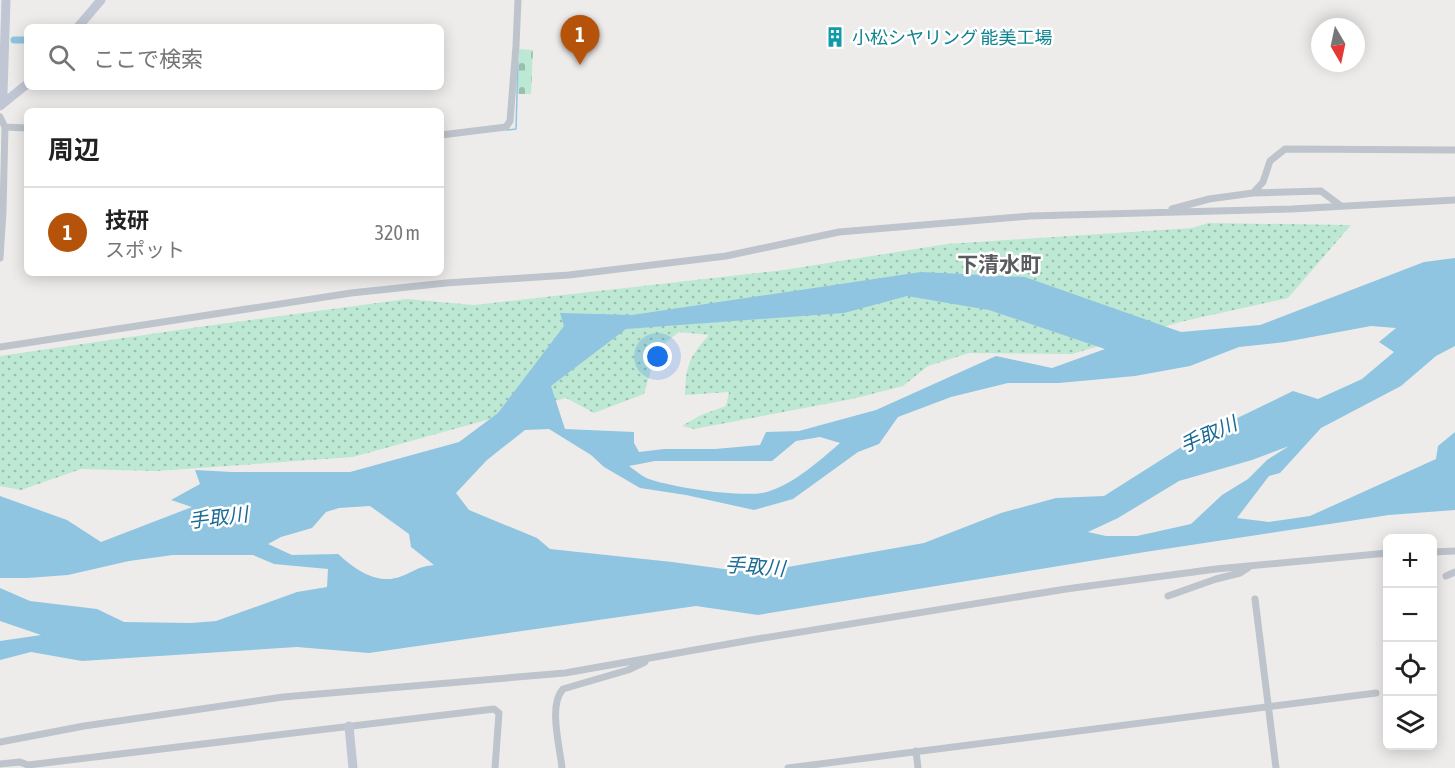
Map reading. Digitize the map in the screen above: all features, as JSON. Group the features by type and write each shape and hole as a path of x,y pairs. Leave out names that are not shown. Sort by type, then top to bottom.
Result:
{"street":[{"path":"0,105 3,93 6,0"},
{"path":"81,24 101,0"},
{"path":"444,135 506,127 510,121 518,0"},
{"path":"0,105 24,86"},
{"path":"0,117 5,128 0,258"},
{"path":"5,128 24,128"},
{"path":"1253,193 1263,182 1270,161 1285,149 1455,150"},
{"path":"1158,212 1253,193 1321,191 1341,206"},
{"path":"0,347 351,293 446,283 569,275 726,256 839,232 1030,216 1455,200"},
{"path":"1437,552 1455,551"},
{"path":"0,742 84,726 283,697 565,673 1055,591 1251,565 1383,553"},
{"path":"1168,596 1240,573 1251,565"},
{"path":"1446,576 1455,572"},
{"path":"1255,599 1276,768"},
{"path":"562,768 555,710 558,694 563,689 628,670 648,659"},
{"path":"788,768 1376,693"},
{"path":"0,764 20,762 29,767 494,709 499,712 495,768"},
{"path":"349,726 352,768"},
{"path":"916,751 918,768"}],"green space":[{"path":"519,49 533,50 531,94 517,94"},
{"path":"1208,223 1351,225 1288,298 1180,322 1072,354 969,353 928,366 903,386 852,399 694,429 682,426 701,415 726,406 729,392 685,395 686,376 690,362 709,335 679,332 657,349 644,394 594,413 566,398 353,457 156,471 81,469 21,490 0,486 0,356 407,299 474,305 784,270 947,244 1192,228"}],"water":[{"name":"手取川","path":"1455,258 1455,346 1436,356 1401,386 1321,428 1280,473 1269,476 1237,518 1269,522 1310,516 1436,459 1438,446 1455,432 1455,510 1389,515 758,615 696,606 369,653 297,647 82,661 31,652 0,660 0,641 41,635 0,621 0,588 30,601 97,609 124,622 191,623 216,621 297,592 327,587 328,569 274,564 253,555 173,555 129,561 68,575 0,578 0,496 67,520 101,542 192,507 171,500 200,484 195,470 350,472 459,442 498,413 564,326 560,313 632,315 921,272 1025,277 1181,332 1260,325 1424,262","holes":["907,296 989,310 1105,349 1052,368 996,356 876,410 799,431 766,432 760,445 639,452 634,443 634,432 565,429 551,386 626,329 844,313","1371,326 1396,328 1379,342 1394,352 1362,379 1318,399 1293,391 1194,439 1104,496 1056,498 1001,513 924,543 754,573 550,549 537,538 469,510 456,493 487,460 525,430 549,429 591,455 604,467 640,488 686,495 754,510 793,499 858,452 879,444 898,417 951,397 1008,383 1059,383 1135,376 1190,366 1239,347 1285,342","820,437 840,443 787,484 756,494 710,491 663,483 649,479 629,466 655,461 772,461 796,441","1289,446 1267,460 1248,479 1222,495 1191,524 1137,536 1106,536 1088,532 1118,518 1179,481 1252,460","370,506 409,534 411,547 434,565 393,579 376,578 352,566 338,554 292,555 268,544 281,537 312,528 326,512 339,508"]}],"waterway":[{"path":"14,40 24,40"},
{"path":"507,130 516,129 518,62"}],"place":[{"name":"小松シヤリング 能美工場","path":"835,37"},
{"name":"技研","path":"580,65"}],"district":[{"name":"下清水町","path":"999,264"}]}
